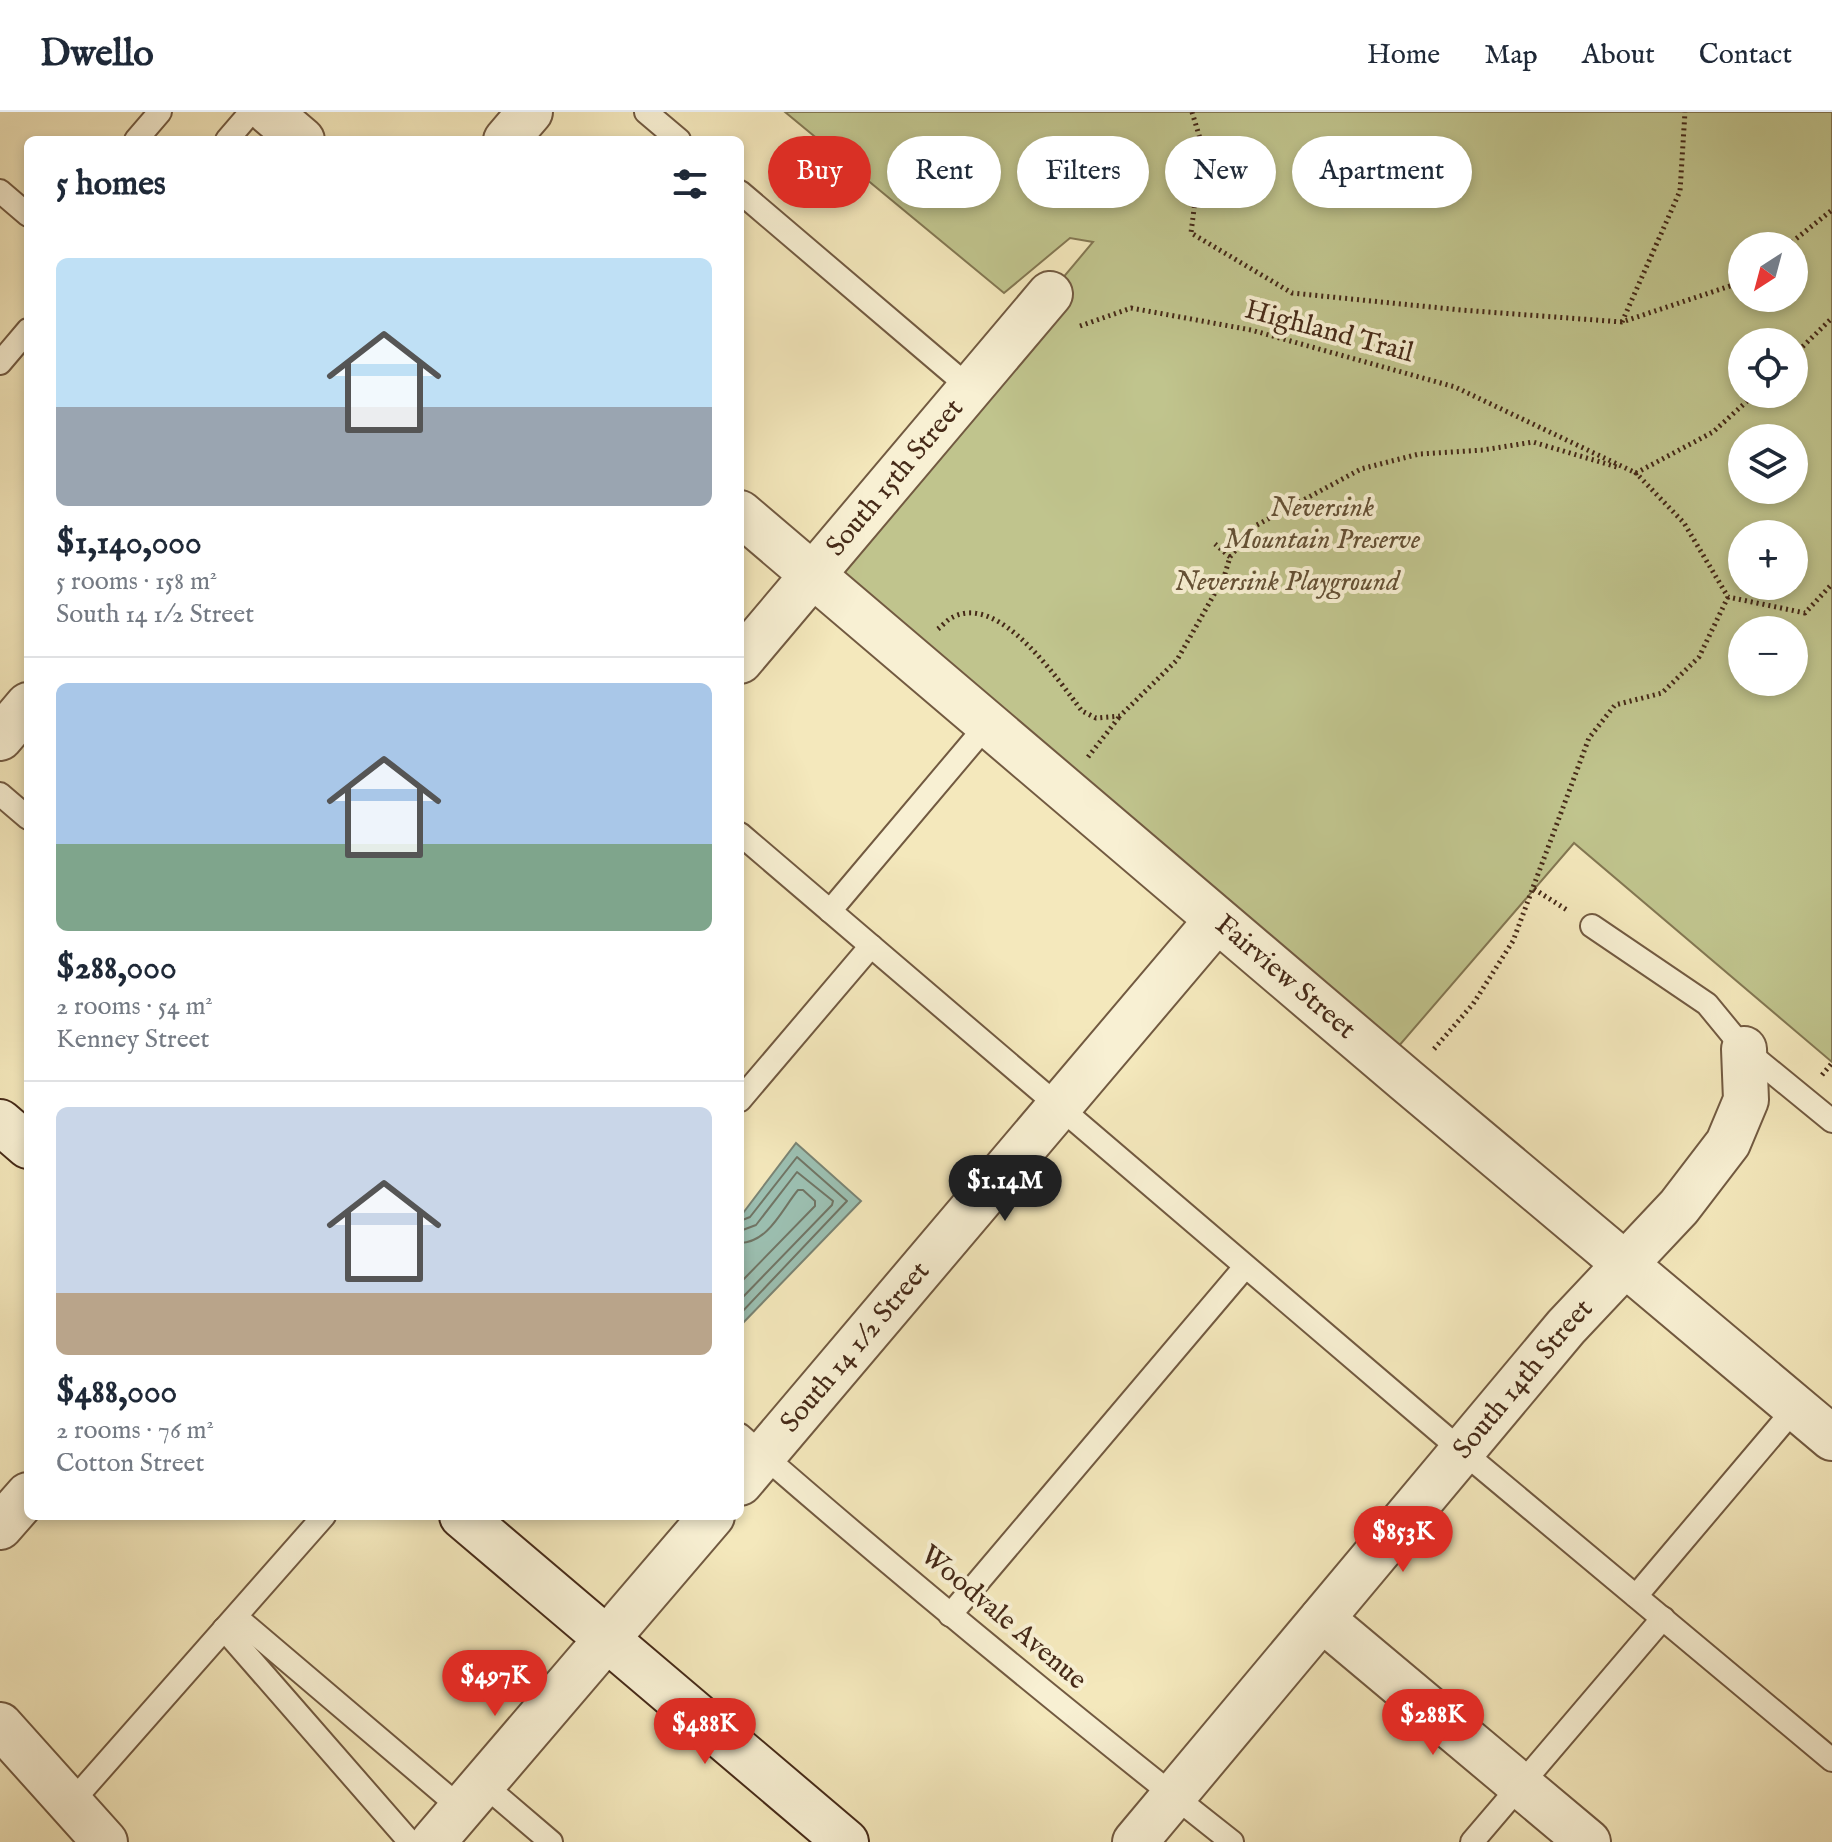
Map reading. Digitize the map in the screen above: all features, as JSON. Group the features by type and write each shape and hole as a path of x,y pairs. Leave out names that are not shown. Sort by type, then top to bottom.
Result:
{"street":[{"path":"269,112 297,136"},
{"path":"509,136 530,112"},
{"name":"South 15th Street","path":"744,656 970,388 1061,311"},
{"name":"Fairview Street","path":"744,516 1624,1265 1832,1438"},
{"path":"0,738 24,710"},
{"name":"South 14 1/2 Street","path":"748,1458 1058,1107 1217,920"},
{"name":"South 14th Street","path":"1135,1842 1566,1327 1679,1207 1728,1143 1746,1100 1744,1049"},
{"path":"0,1122 24,1143"},
{"path":"0,1527 24,1500"},
{"path":"467,1520 846,1842"},
{"path":"433,1842 709,1520"},
{"path":"1322,1619 1588,1842"},
{"path":"0,1725 105,1842"}],"lane":[{"path":"139,136 160,112"},
{"path":"230,136 251,112"},
{"path":"646,112 674,136"},
{"path":"0,191 24,212"},
{"path":"744,195 970,388"},
{"path":"0,363 24,335"},
{"path":"830,911 987,725"},
{"path":"0,794 24,815"},
{"path":"744,837 1245,1267 1832,1760"},
{"path":"1592,926 1707,1004 1744,1049 1832,1121"},
{"path":"744,1095 871,946"},
{"path":"950,1615 1245,1267"},
{"path":"1636,1596 1796,1407"},
{"name":"Woodvale Avenue","path":"748,1458 950,1615 1232,1842"},
{"path":"70,1804 320,1520"},
{"path":"1472,1842 1663,1618"},
{"path":"230,1623 472,1796 551,1842"},
{"path":"230,1623 410,1842"}],"path":[{"path":"1192,112 1202,145 1191,233 1292,293 1622,322 1728,287"},
{"path":"1622,322 1680,191 1685,112"},
{"path":"1804,232 1832,210"},
{"name":"Highland Trail","path":"1061,311 1131,308 1251,330 1455,387 1636,473 1684,523 1728,597"},
{"path":"1808,341 1832,318"},
{"path":"1097,746 1120,716 1177,660 1224,577 1230,557 1255,526 1361,469 1419,454 1483,450 1533,442 1636,473 1713,432 1740,408"},
{"path":"1215,544 1230,557"},
{"path":"1742,600 1805,613 1832,584"},
{"path":"1407,1081 1473,1004 1513,941 1589,738 1615,705 1662,693 1699,657 1728,597"},
{"path":"907,656 954,616 982,614 1014,631 1082,711 1096,718 1120,716"},
{"path":"1534,889 1592,926"}],"green space":[{"name":"Neversink Mountain Preserve","path":"785,112 1832,112 1832,1062 1574,843 1385,1062 813,575 1093,242 1070,238 1004,293 901,208 1001,208 1001,136 887,136 887,196 871,183 871,136 814,136"}],"water":[{"path":"796,1143 861,1201 744,1322 744,1212"}],"park label":[{"name":"Neversink Playground","path":"1287,582"}]}
